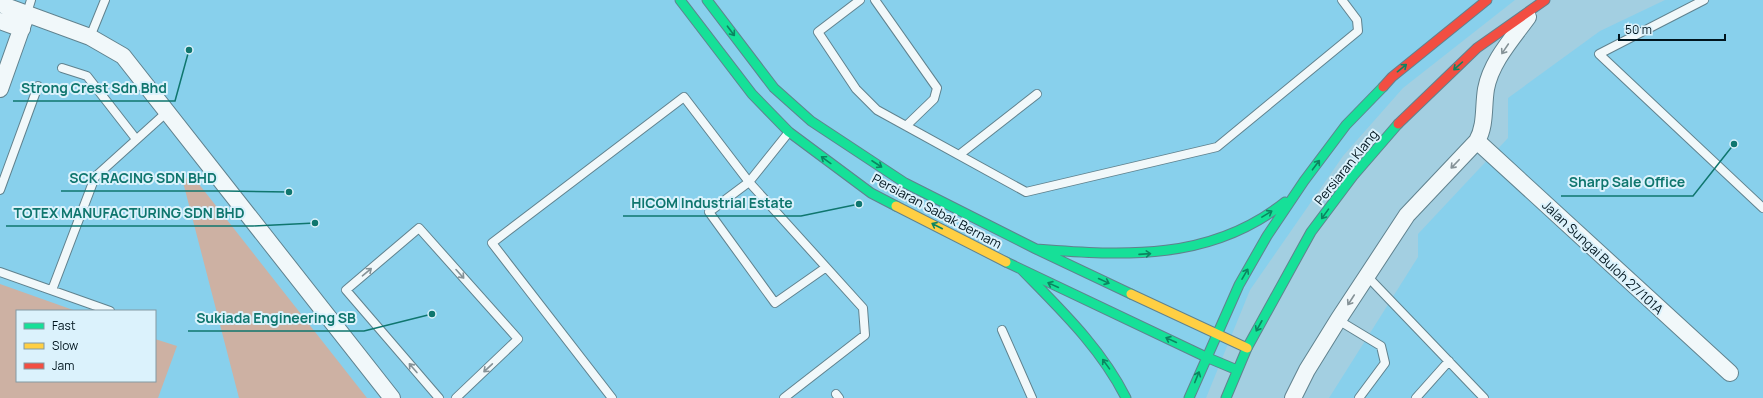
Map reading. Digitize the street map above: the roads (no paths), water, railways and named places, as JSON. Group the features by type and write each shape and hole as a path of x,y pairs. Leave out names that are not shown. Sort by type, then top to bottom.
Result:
{"main road":[{"name":"Persiaran Sabak Bernam","path":"680,0 752,94 789,132 871,193 1022,270 1206,357 1238,370"},
{"name":"Persiaran Klang","path":"1189,398 1216,334 1239,285 1267,236 1296,193 1346,125 1392,76 1487,0"},
{"name":"Persiaran Sabak Bernam","path":"708,1 774,88 811,121 905,183 1036,249 1247,348"},
{"name":"Persiaran Klang","path":"1226,398 1247,348 1311,232 1352,176 1398,124 1477,48 1541,3"},
{"path":"1036,249 1113,255 1177,251 1207,243 1230,234 1269,214 1296,193"},
{"path":"1022,270 1067,318 1108,366 1126,398"}],"street":[{"path":"1293,398 1307,370 1407,214 1477,141 1482,133 1487,88 1494,65 1541,3"},
{"path":"0,4 29,7 90,37 123,56 392,398"},
{"path":"0,89 29,7"},
{"path":"0,21 22,29"},
{"name":"Jalan Sungai Buloh 27/101A","path":"1477,141 1730,373"}],"lane":[{"path":"90,37 105,0"},
{"path":"860,0 818,32 856,89 877,110 1026,192 1217,148 1358,31 1357,20 1342,0"},
{"path":"875,0 938,88 934,99 906,126"},
{"path":"1704,0 1599,54 1763,208"},
{"path":"62,68 87,76 136,139"},
{"path":"0,190 38,86"},
{"path":"959,155 1037,94"},
{"path":"612,398 492,243 684,97 749,182 825,268 863,308 865,334 784,398"},
{"path":"52,290 95,177 167,112"},
{"path":"789,132 749,182 709,212 775,303 825,268"},
{"path":"438,398 346,290 419,228 518,339 456,398"},
{"path":"0,272 107,310"},
{"path":"1367,276 1484,398"},
{"path":"1338,320 1381,346 1385,363 1359,398"},
{"path":"1002,330 1032,398"},
{"path":"1416,398 1448,361"}],"place":[{"name":"Strong Crest Sdn Bhd","path":"189,50"},
{"name":"Sharp Sale Office","path":"1734,144"},
{"name":"SCK RACING SDN BHD","path":"289,192"},
{"name":"HICOM Industrial Estate","path":"859,204"},
{"name":"TOTEX MANUFACTURING SDN BHD","path":"315,223"},
{"name":"Sukiada Engineering SB","path":"432,314"}]}
